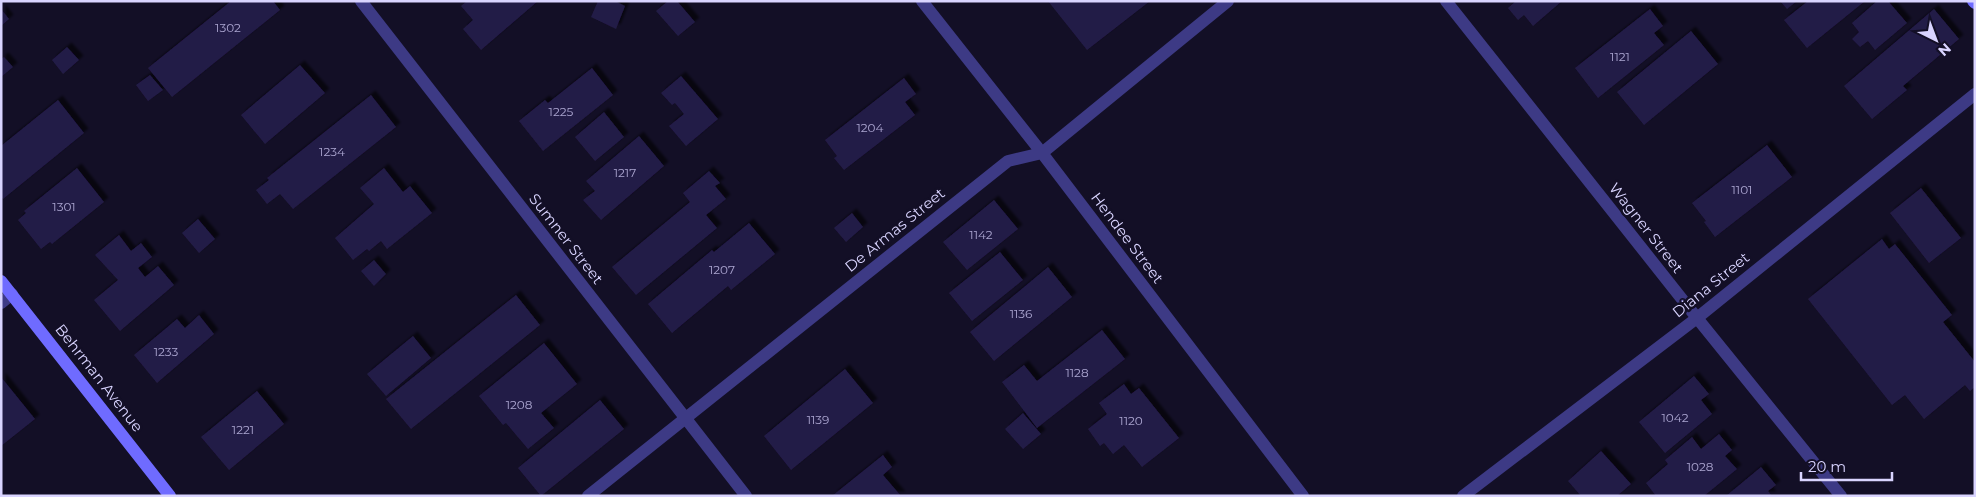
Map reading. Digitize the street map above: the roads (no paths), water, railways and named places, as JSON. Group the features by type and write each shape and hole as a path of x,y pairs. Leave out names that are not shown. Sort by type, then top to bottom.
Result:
{"street":[{"name":"Sumner Street","path":"361,1 746,496"},
{"name":"Hendee Street","path":"922,1 1042,153 1303,496"},
{"name":"De Armas Street","path":"588,496 1008,161 1042,153 1228,1"},
{"name":"Wagner Street","path":"1446,1 1697,318 1841,496"},
{"name":"Diana Street","path":"1463,496 1697,318 1975,94"},
{"name":"Behrman Avenue","path":"1,281 170,496"},
{"path":"1,303 12,294"}]}
